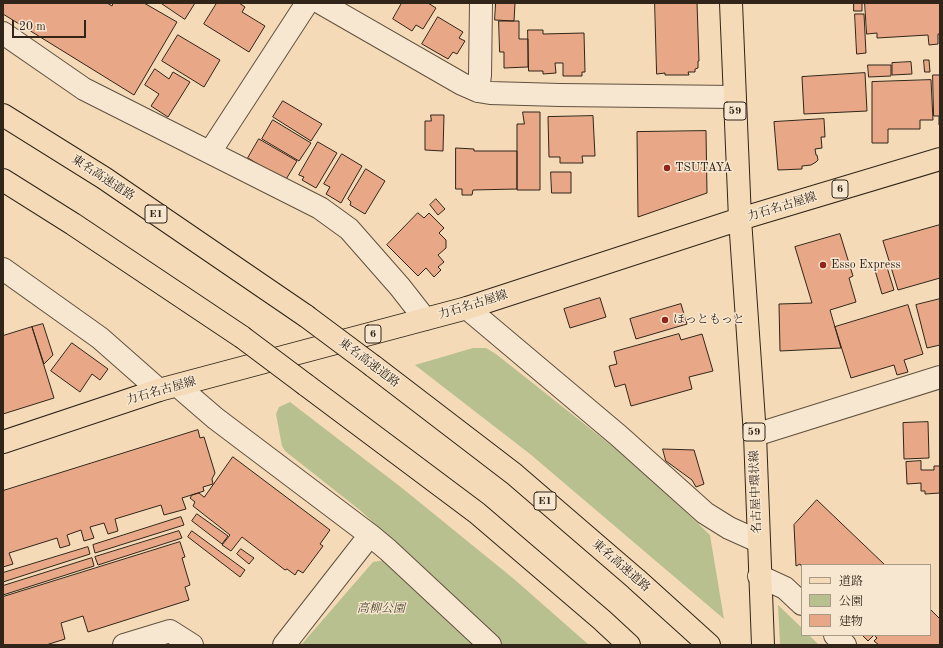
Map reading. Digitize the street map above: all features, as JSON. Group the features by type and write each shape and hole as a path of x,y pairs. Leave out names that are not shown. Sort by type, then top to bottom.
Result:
{"main road":[{"name":"名古屋中環状線","path":"731,3 740,219 755,435 762,645"},
{"name":"東名高速道路","path":"3,115 104,178 306,316 373,366 514,474 636,579 709,645"},
{"name":"力石名古屋線","path":"3,442 169,388 468,308 740,219 940,159"},
{"path":"3,180 73,224 242,337 477,513 629,645"}],"street":[{"path":"210,152 307,3"},
{"path":"321,3 462,84 478,91 490,93 560,95 734,97"},
{"path":"478,91 480,76 481,3"},
{"path":"3,33 84,89 320,208 349,229 400,288 425,320"},
{"path":"3,268 169,388 215,418 370,535 490,645"},
{"path":"468,308 619,436 705,513 730,528 758,541"},
{"path":"755,435 940,377"},
{"path":"284,645 370,535"},
{"path":"759,576 785,588 801,603"},
{"path":"124,645 170,631 192,645"},
{"path":"836,636 846,645"}],"green space":[{"path":"473,348 486,348 496,354 626,457 710,535 724,619 530,454 415,365"},
{"path":"290,402 402,488 514,579 589,645 503,645 361,511 285,451 282,446 276,414 279,407"},
{"name":"高柳公園","path":"385,560 475,645 301,645 373,562"},
{"path":"778,605 801,627 801,636 810,636 819,645 780,645"}],"building":[{"path":"3,3 107,3 112,6 113,3 144,3 177,22 134,95 3,14"},
{"path":"161,3 195,3 185,19"},
{"path":"217,3 239,3 245,7 242,12 265,26 249,52 204,24"},
{"path":"402,3 428,3 436,8 423,29 416,25 412,31 393,19"},
{"path":"496,3 515,3 514,21 495,20"},
{"path":"655,3 697,3 699,61 698,68 695,69 695,72 688,72 689,75 665,75 665,73 657,74"},
{"path":"854,3 862,3 862,11 854,11"},
{"path":"865,3 940,3 940,34 938,34 938,44 929,45 928,35 877,38 877,33 867,34"},
{"path":"855,14 864,14 866,53 857,54"},
{"path":"438,17 463,32 459,38 465,41 457,54 453,52 448,59 422,44"},
{"path":"499,21 519,21 519,39 528,39 528,67 504,68 504,52 500,52"},
{"path":"528,30 543,30 543,34 584,33 585,72 582,72 582,76 563,76 563,63 555,63 556,73 543,74 543,71 529,71"},
{"path":"178,35 220,60 204,87 162,61"},
{"path":"924,60 929,60 930,72 925,72"},
{"path":"911,62 912,74 892,75 892,63"},
{"path":"868,65 891,65 891,76 869,77"},
{"path":"155,69 169,79 173,72 190,82 168,117 151,106 159,94 145,85"},
{"path":"865,73 867,111 804,114 802,77"},
{"path":"933,75 940,75 940,125 939,116 934,116"},
{"path":"931,80 933,120 920,120 920,129 888,129 888,143 872,143 872,82"},
{"path":"283,101 322,124 311,141 273,117"},
{"path":"523,112 540,112 540,190 517,190 517,124 524,124"},
{"path":"431,115 444,115 443,151 425,150 425,121 431,121"},
{"path":"593,116 595,156 582,156 583,163 560,163 560,157 549,157 548,117"},
{"path":"824,119 825,137 821,137 822,148 815,149 818,160 811,165 802,166 802,169 778,170 774,122"},
{"path":"273,120 311,143 299,161 262,139"},
{"path":"706,131 707,193 638,217 637,132"},
{"path":"259,139 297,161 285,181 248,158"},
{"path":"318,142 337,153 316,188 302,180 304,177 299,175"},
{"path":"456,148 474,149 474,151 517,151 517,189 473,190 472,195 462,195 462,189 456,189"},
{"path":"342,154 362,166 341,203 326,194 330,187 324,184"},
{"path":"366,169 385,181 365,214 350,205 351,202 348,199"},
{"path":"551,172 571,172 571,193 552,193"},
{"path":"436,199 445,209 438,215 430,205"},
{"path":"418,213 424,218 429,213 444,228 439,233 446,240 446,248 438,255 444,262 438,267 441,270 434,277 426,268 418,276 387,245"},
{"path":"940,225 940,278 898,290 883,241"},
{"path":"840,234 853,276 849,278 856,302 830,310 841,348 780,351 779,304 812,303 795,247"},
{"path":"886,264 894,290 882,294 874,267"},
{"path":"600,298 606,317 570,328 564,309"},
{"path":"940,299 940,345 927,348 916,305"},
{"path":"681,304 687,324 636,339 630,319"},
{"path":"908,305 923,354 904,360 908,372 897,375 894,365 851,378 835,327"},
{"path":"43,324 53,355 44,364 32,327"},
{"path":"32,327 54,398 3,414 3,336"},
{"path":"679,334 681,340 702,334 713,371 689,377 692,389 631,406 625,384 615,387 609,366 617,364 614,352"},
{"path":"72,343 108,369 100,380 92,374 80,392 51,371"},
{"path":"928,422 929,458 904,459 903,423"},
{"path":"198,430 200,438 204,437 215,473 212,479 213,484 203,487 204,491 182,498 186,509 164,515 161,505 115,519 118,531 108,534 104,523 90,527 94,538 84,541 81,530 67,535 70,545 60,548 57,538 9,553 13,564 3,567 3,491"},
{"path":"663,449 694,450 704,484 696,487 692,480 666,461"},
{"path":"233,457 330,530 320,544 323,546 303,573 298,570 295,575 287,569 285,570 242,537 231,551 222,545 230,535 193,506 195,502 190,498 192,495 199,493 204,497"},
{"path":"921,461 921,470 934,470 934,466 940,466 940,493 925,494 925,491 921,491 921,483 907,484 906,462"},
{"path":"817,500 884,564 801,564 801,566 800,564 796,566 794,525"},
{"path":"197,514 228,536 222,544 192,521"},
{"path":"181,517 184,525 95,553 93,545"},
{"path":"179,531 182,538 98,565 95,557"},
{"path":"192,531 245,570 240,577 188,537"},
{"path":"180,542 185,557 182,558 190,585 185,587 189,600 88,632 83,616 61,623 65,639 46,645 3,645 3,597"},
{"path":"88,547 90,554 3,582 3,573"},
{"path":"241,549 254,558 249,564 237,554"},
{"path":"92,558 94,566 3,595 3,586"},
{"path":"931,610 940,619 940,645 879,645 874,641 877,638 875,636 931,636"},
{"path":"863,636 873,636 868,641"}],"place":[{"name":"TSUTAYA","path":"667,168"},
{"name":"Esso Express","path":"823,265"},
{"name":"ほっともっと","path":"665,320"}]}
